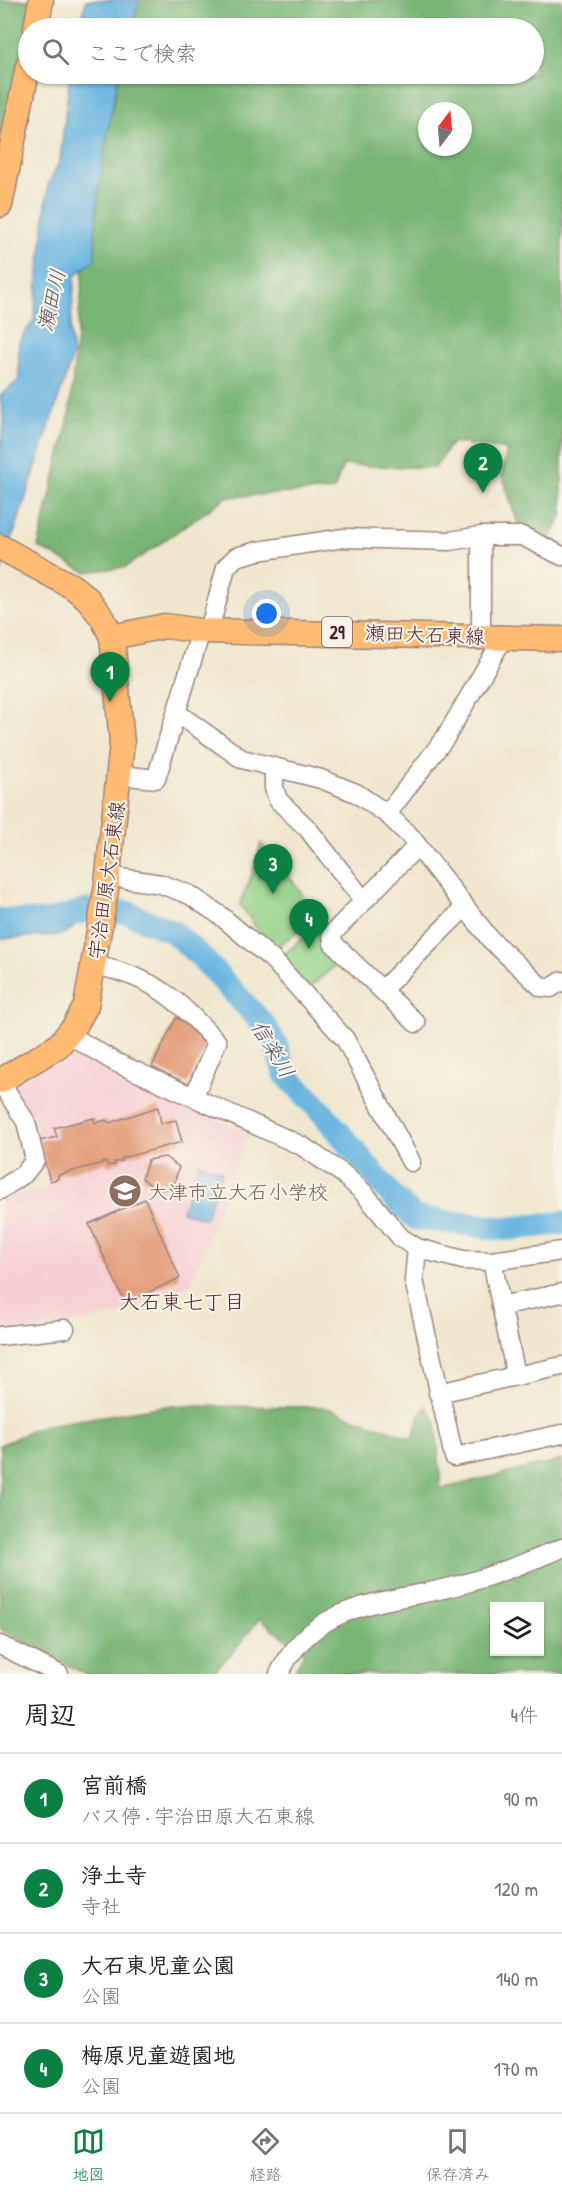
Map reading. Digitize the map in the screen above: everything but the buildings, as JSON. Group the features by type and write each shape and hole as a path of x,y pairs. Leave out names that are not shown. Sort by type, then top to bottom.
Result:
{"main road":[{"path":"38,18 41,0"},
{"path":"0,205 24,84"},
{"path":"0,548 88,599 112,637"},
{"name":"瀬田大石東線","path":"112,637 165,626 205,631 562,639"},
{"name":"宇治田原大石東線","path":"0,1081 58,1046 86,1006 108,880 120,775 122,743 112,637"}],"street":[{"path":"387,814 446,738 492,636 481,536"},
{"path":"120,775 156,779 226,567 236,557 344,538 450,541 481,536 522,536 562,556"},
{"path":"177,713 242,759 321,779 356,793 387,814 417,846 490,939 541,987 551,988 562,981"},
{"path":"274,767 274,788 278,800 308,829 364,901"},
{"path":"416,1023 333,943 332,933 417,846"},
{"path":"108,880 161,884 190,895 221,916 273,960 345,1039 411,1162"},
{"path":"382,990 465,907"},
{"path":"95,959 157,986 188,1012 217,1042 194,1096"},
{"path":"68,1034 115,1062 279,1135 320,1157 364,1193 401,1238 417,1248 463,1260 492,1261 562,1251"},
{"path":"0,1081 26,1122 35,1160 24,1174 0,1190"},
{"path":"417,1248 414,1280 454,1457 562,1434"},
{"path":"492,1261 516,1376"},
{"path":"501,1306 562,1293"},
{"path":"0,1336 65,1329"},
{"path":"438,1393 562,1366"},
{"path":"279,1674 285,1663 312,1631 350,1608 464,1584 562,1548"},
{"path":"0,1645 59,1674"}],"shaded area":[{"name":"大津市立大石小学校","path":"67,1052 74,1052 98,1067 248,1133 191,1283 118,1314 63,1325 0,1332 0,1195 48,1188 34,1120 11,1085"}],"green space":[{"path":"0,0 32,0 28,18 18,18 18,69 0,157"},
{"path":"139,0 562,0 562,516 549,539 520,530 502,475 507,450 452,442 435,468 343,465 334,490 227,497 126,567 86,572 38,547 69,417 85,255 111,84 544,84 544,18 129,18"},
{"path":"261,843 294,883 317,916 273,950 240,905 255,867"},
{"path":"320,923 327,931 320,940 340,961 309,988 280,958"},
{"path":"165,1406 324,1407 413,1439 418,1418 426,1406 436,1422 441,1489 562,1460 562,1674 293,1674 304,1652 259,1619 212,1674 85,1674 0,1629 0,1445 42,1426"}],"water":[{"path":"86,0 140,0 135,18 82,18"},
{"name":"瀬田川","path":"69,84 117,84 99,189 95,259 75,276 70,331 73,355 0,575 0,451 4,424 0,396 19,380 19,342 34,320 48,185 60,160"},
{"path":"0,914 75,915 73,928 61,935 0,939"},
{"path":"199,1163 222,1171 205,1219 182,1211"}],"waterway":[{"name":"信楽川","path":"0,920 46,922 88,910 126,912 173,932 200,956 264,1025 276,1045 285,1074 322,1112 393,1197 415,1218 506,1229 562,1223"}],"place":[{"name":"浄土寺","path":"483,493"},
{"name":"宮前橋","path":"110,702"},
{"name":"大石東児童公園","path":"273,894"},
{"name":"梅原児童遊園地","path":"309,949"},
{"name":"大津市立大石小学校","path":"125,1191"}],"district":[{"name":"大石東七丁目","path":"182,1301"}]}
